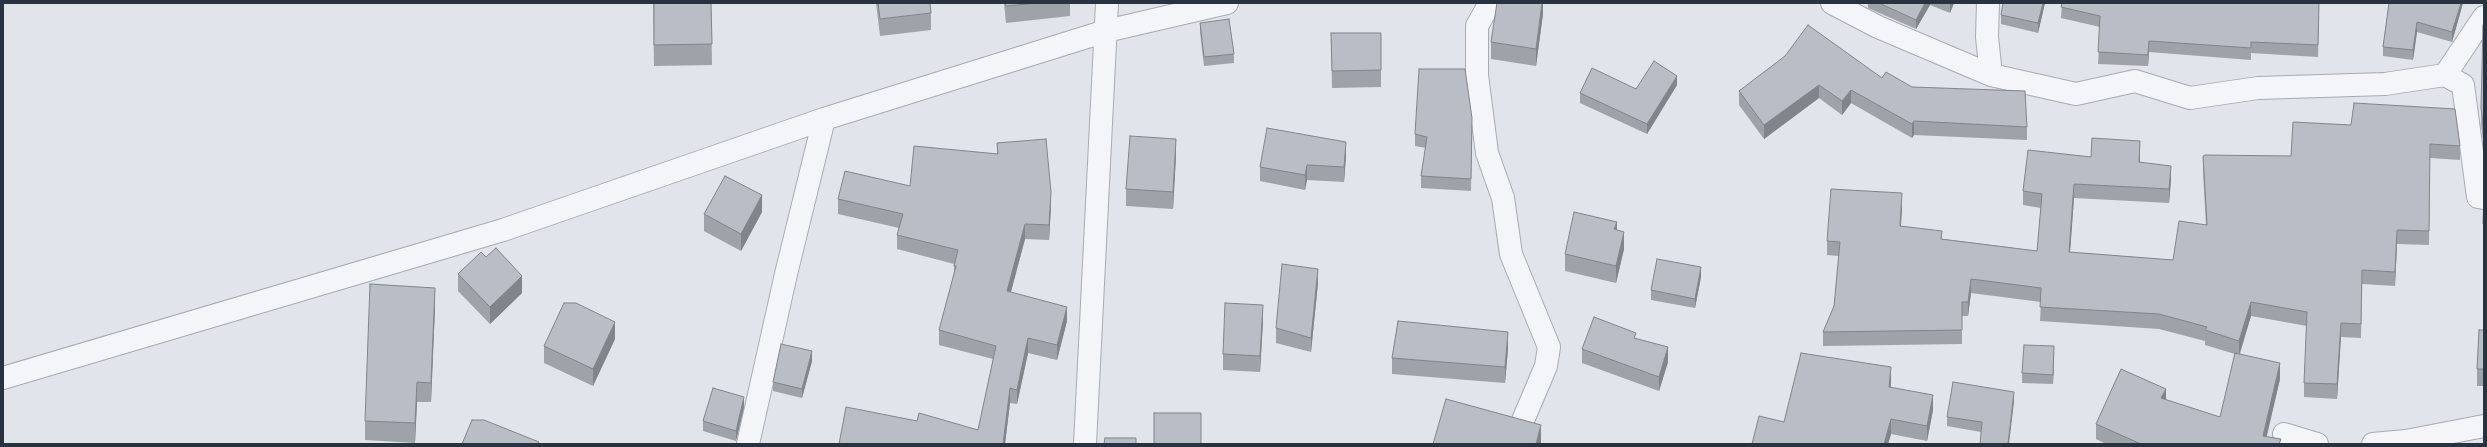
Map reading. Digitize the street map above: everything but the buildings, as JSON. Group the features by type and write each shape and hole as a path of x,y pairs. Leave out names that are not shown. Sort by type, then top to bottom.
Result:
{"street":[{"path":"1085,444 1107,3"},
{"path":"3,378 503,230 824,118 1106,31 1227,3"},
{"path":"1490,3 1476,26 1477,75 1487,153 1503,198 1511,254 1549,346 1546,366 1520,425"},
{"path":"1832,3 1878,27 1991,75 2076,94 2135,81 2190,98 2258,88 2386,84 2445,75 2463,85 2478,197 2484,198"},
{"path":"1988,3 1987,37 1991,75"},
{"path":"2445,75 2484,17"},
{"path":"748,444 786,274 824,118"},
{"path":"2373,444 2406,441 2484,426"},
{"path":"2284,434 2317,444"}]}
